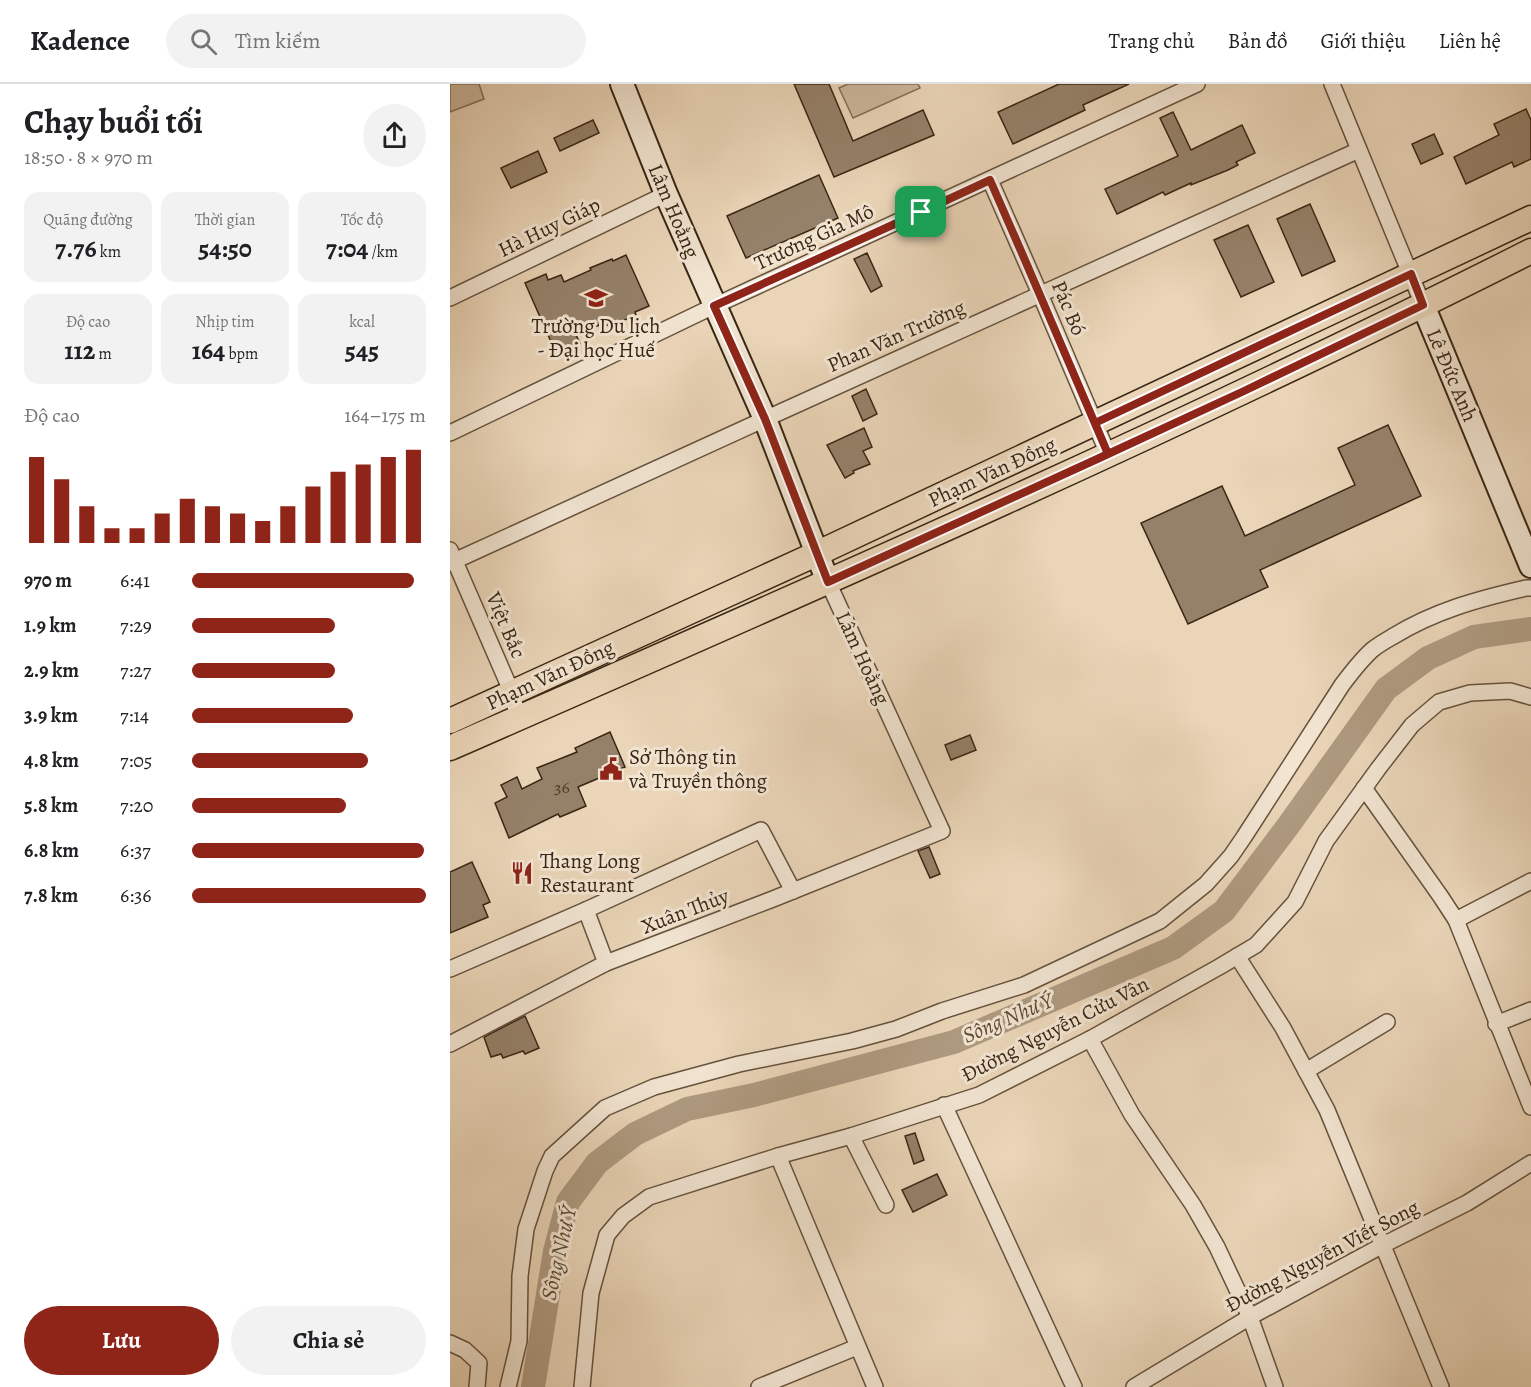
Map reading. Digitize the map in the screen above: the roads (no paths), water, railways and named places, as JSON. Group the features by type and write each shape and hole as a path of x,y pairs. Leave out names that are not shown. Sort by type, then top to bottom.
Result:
{"main road":[{"name":"Phạm Văn Đồng","path":"450,721 816,554 1531,218"},
{"name":"Phạm Văn Đồng","path":"450,748 828,582 1108,454 1423,305 1531,251"}],"street":[{"name":"Lâm Hoằng","path":"622,84 666,194 765,419 816,554 942,831"},
{"name":"Trương Gia Mô","path":"450,433 714,306 1197,84"},
{"name":"Lê Đức Anh","path":"1332,84 1531,566"},
{"name":"Phan Văn Trường","path":"452,558 1359,150"},
{"name":"Pác Bó","path":"990,180 1108,454"},
{"name":"Hà Huy Giáp","path":"450,298 666,194"},
{"name":"Việt Bắc","path":"452,558 512,693 518,718"},
{"path":"508,1387 519,1341 520,1276 526,1229 545,1171 552,1156 605,1108 654,1087 739,1064 852,1041 896,1029 942,1011 1024,985 1160,921 1206,884 1231,856 1342,685 1354,668 1373,649 1410,626 1452,608 1488,597 1531,588"},
{"name":"Đường Nguyễn Cửu Vân","path":"582,1387 591,1293 607,1235 623,1216 649,1197 778,1155 851,1136 979,1095 1090,1039 1238,956 1256,945 1295,902 1326,841 1412,725 1440,702 1470,693 1510,691 1531,697"},
{"path":"1364,788 1456,920 1531,1107"},
{"path":"450,969 761,830 793,891"},
{"name":"Xuân Thủy","path":"450,1044 606,963 942,831"},
{"path":"1456,920 1531,881"},
{"path":"586,910 606,963"},
{"path":"1238,956 1283,1028 1327,1110 1441,1387"},
{"path":"1497,1024 1531,1010"},
{"path":"1306,1071 1387,1022"},
{"path":"1090,1039 1132,1115 1193,1204 1216,1247 1250,1317 1275,1387"},
{"path":"944,1105 1074,1387"},
{"path":"851,1136 886,1205"},
{"path":"778,1155 875,1387"},
{"name":"Đường Nguyễn Viết Song","path":"1134,1387 1250,1317 1383,1245 1467,1203 1531,1163"},
{"path":"450,1343 465,1350 479,1363 477,1387"},
{"path":"759,1387 857,1347"}],"waterway":[{"name":"Sông Như Ý","path":"533,1387 555,1251 568,1202 597,1163 635,1134 687,1109 754,1095 954,1042 1173,948 1224,911 1386,689 1428,658 1474,637 1531,629"}],"place":[{"name":"Trường Du lịch - Đại học Huế","path":"596,298"},
{"name":"Sở Thông tin và Truyền thông","path":"611,769"},
{"name":"Thang Long Restaurant","path":"522,873"}]}
